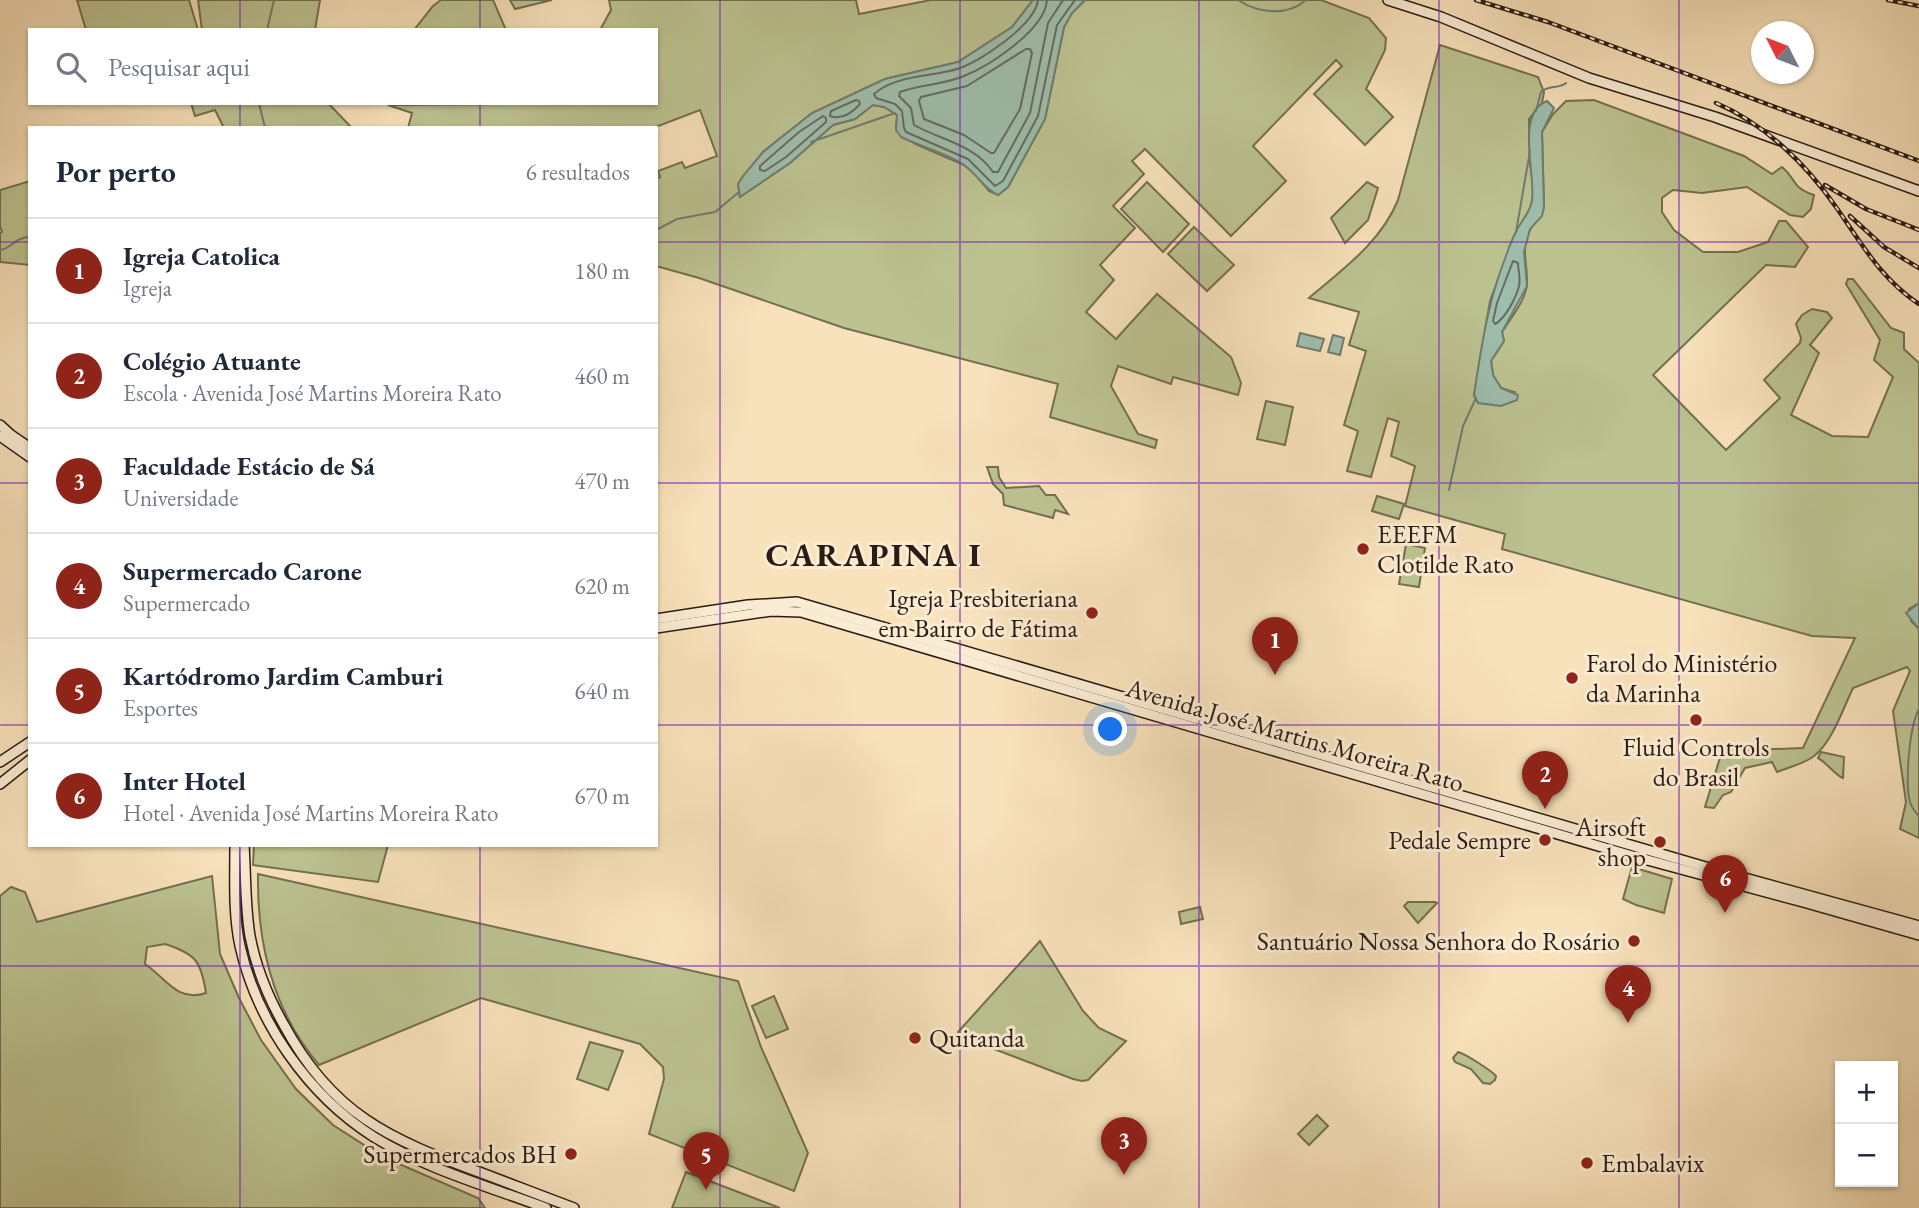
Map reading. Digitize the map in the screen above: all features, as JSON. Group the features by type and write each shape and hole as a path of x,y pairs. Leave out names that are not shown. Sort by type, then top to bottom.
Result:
{"street":[{"path":"1388,0 1453,22 1589,78 1715,117 1919,191"},
{"path":"0,425 28,446"},
{"path":"0,436 28,456"},
{"name":"Avenida José Martins Moreira Rato","path":"658,619 762,604 797,602 1539,819 1919,926"},
{"name":"Avenida José Martins Moreira Rato","path":"658,628 771,611 801,612 1629,855 1919,935"},
{"path":"0,762 28,743"},
{"path":"0,784 28,762"},
{"path":"235,847 237,927 245,965 271,1026 316,1088 360,1127 393,1147 546,1208"},
{"path":"244,847 250,936 260,975 288,1032 327,1087 357,1114 409,1145 574,1208"}],"green space":[{"path":"77,0 189,0 197,28 85,28"},
{"path":"198,0 320,0 315,28 202,28"},
{"path":"441,0 493,0 505,28 416,28"},
{"path":"510,0 552,0 515,9"},
{"path":"609,0 856,0 859,14 931,0 1033,0 1012,27 958,62 885,79 812,113 763,152 738,184 740,196 790,163 833,125 855,119 873,105 884,107 897,115 896,130 915,144 964,165 989,191 998,195 1008,187 1045,119 1064,27 1072,13 1085,0 1321,0 1369,18 1386,38 1385,50 1366,89 1393,117 1365,145 1314,94 1342,66 1336,60 1253,146 1286,181 1231,236 1145,149 1132,161 1144,174 1113,206 1135,228 1100,265 1114,280 1086,312 1116,339 1157,294 1231,357 1241,383 1238,395 1173,377 1171,384 1118,366 1111,386 1138,434 1157,440 1155,448 1050,417 1058,384 844,328 658,267 658,171 682,162 685,168 717,156 700,110 658,126 409,126 412,113 388,105 658,105 658,28 601,28 611,10"},
{"path":"1440,45 1538,77 1544,92 1542,103 1529,119 1530,164 1534,188 1531,207 1515,234 1490,301 1474,395 1478,403 1514,392 1501,388 1493,375 1491,361 1504,341 1502,332 1521,303 1526,290 1525,243 1544,207 1542,132 1553,114 1566,101 1594,100 1744,156 1772,174 1782,167 1798,186 1814,195 1811,209 1803,217 1790,215 1747,187 1702,193 1673,190 1662,198 1662,212 1674,230 1703,252 1738,252 1768,242 1779,221 1786,221 1808,247 1795,267 1766,265 1653,375 1726,450 1780,398 1764,380 1800,343 1796,324 1802,315 1812,309 1827,312 1832,318 1810,345 1819,353 1791,415 1832,436 1868,437 1893,377 1874,360 1880,340 1846,284 1848,279 1853,279 1891,328 1904,333 1904,349 1919,363 1919,603 1909,609 1911,621 1919,629 1919,838 1900,829 1906,802 1893,711 1910,671 1907,667 1853,688 1832,734 1810,759 1777,772 1772,762 1745,768 1731,792 1723,795 1714,808 1705,807 1722,751 1803,748 1855,638 1812,636 1502,549 1505,534 1405,506 1415,466 1391,456 1399,422 1388,418 1371,477 1347,471 1358,431 1344,425 1366,351 1349,345 1359,312 1309,298 1360,254 1391,215 1398,200"},
{"path":"192,105 330,105 350,126 223,126 215,110 195,116"},
{"path":"28,182 28,265 0,262 0,190"},
{"path":"1147,182 1189,224 1163,252 1121,209"},
{"path":"1367,182 1378,188 1368,220 1345,243 1331,218"},
{"path":"1194,227 1234,265 1207,291 1168,254"},
{"path":"1266,401 1293,407 1285,445 1257,439"},
{"path":"987,467 998,467 999,477 1006,488 1039,486 1046,495 1055,495 1068,514 1055,510 1053,518 1004,505 1003,494 993,484"},
{"path":"1377,496 1404,504 1399,519 1372,511"},
{"path":"1406,544 1425,548 1419,587 1399,584"},
{"path":"1821,752 1844,757 1843,778 1818,758"},
{"path":"254,847 387,847 378,882 253,865"},
{"path":"1632,867 1672,879 1664,913 1623,899"},
{"path":"258,874 738,981 761,1047 808,1153 794,1191 649,1134 664,1079 663,1067 640,1044 481,998 319,1065 290,1022 271,975 261,925"},
{"path":"212,876 220,954 261,1040 296,1089 333,1125 383,1157 478,1198 485,1208 0,1208 0,896 11,887 25,892 37,922","holes":["165,944 184,951 195,960 202,973 206,993 187,995 179,992 145,964 147,947"]},
{"path":"1408,902 1437,903 1418,923 1404,906"},
{"path":"1200,907 1203,919 1181,924 1179,912"},
{"path":"1040,941 1083,1011 1099,1028 1126,1041 1088,1080 1073,1079 962,1037 958,1032"},
{"path":"774,996 788,1029 766,1038 752,1006"},
{"path":"590,1042 623,1051 608,1090 577,1079"},
{"path":"1458,1052 1489,1070 1496,1076 1495,1080 1490,1084 1483,1083 1471,1069 1455,1062 1453,1058"},
{"path":"1317,1115 1328,1126 1309,1145 1298,1134"},
{"path":"686,1172 780,1208 672,1208"}],"water":[{"path":"1033,0 1085,0 1072,13 1064,27 1045,119 1008,187 998,195 957,160 901,137 896,130 897,115 884,107 873,105 855,119 833,125 790,163 740,197 738,184 763,152 812,113 885,79 958,62 1012,27"},
{"path":"1547,101 1554,108 1542,132 1544,207 1542,216 1530,229 1524,252 1527,286 1502,332 1504,341 1491,361 1493,375 1501,388 1518,395 1517,400 1501,406 1478,403 1474,395 1497,280 1532,201 1529,131 1537,108"},
{"path":"1300,333 1324,339 1320,351 1297,346"},
{"path":"1333,335 1344,338 1340,355 1328,352"},
{"path":"1919,603 1919,629 1906,613"}],"waterway":[{"path":"267,28 274,0"},
{"path":"1238,0 1254,8 1272,11 1290,9 1306,0"},
{"path":"1536,111 1541,92 1566,83"},
{"path":"259,105 265,126"},
{"path":"811,142 895,113"},
{"path":"1516,232 1530,151"},
{"path":"658,229 677,219 715,212 739,192"},
{"path":"0,250 28,237"},
{"path":"1449,490 1463,426 1476,398"},
{"path":"1919,709 1910,741 1908,782 1910,802 1919,816"}],"railway":[{"path":"1476,0 1548,22 1919,161"},
{"path":"1888,0 1919,6"},
{"path":"1716,103 1768,134 1798,161 1824,191 1883,272 1919,304"},
{"path":"1825,185 1866,209 1919,230"},
{"path":"1850,216 1884,247 1919,268"}],"place":[{"name":"EEEFM Clotilde Rato","path":"1363,549"},
{"name":"Igreja Presbiteriana em Bairro de Fátima","path":"1092,613"},
{"name":"Igreja Catolica","path":"1275,675"},
{"name":"Farol do Ministério da Marinha","path":"1572,678"},
{"name":"Fluid Controls do Brasil","path":"1696,720"},
{"name":"Colégio Atuante","path":"1545,809"},
{"name":"Pedale Sempre","path":"1545,840"},
{"name":"Airsoft shop","path":"1660,842"},
{"name":"Inter Hotel","path":"1725,913"},
{"name":"Santuário Nossa Senhora do Rosário","path":"1634,941"},
{"name":"Supermercado Carone","path":"1628,1023"},
{"name":"Quitanda","path":"915,1038"},
{"name":"Supermercados BH","path":"571,1154"},
{"name":"Embalavix","path":"1587,1163"},
{"name":"Faculdade Estácio de Sá","path":"1124,1175"},
{"name":"Kartódromo Jardim Camburi","path":"706,1190"}],"district":[{"name":"CARAPINA I","path":"874,554"}]}
